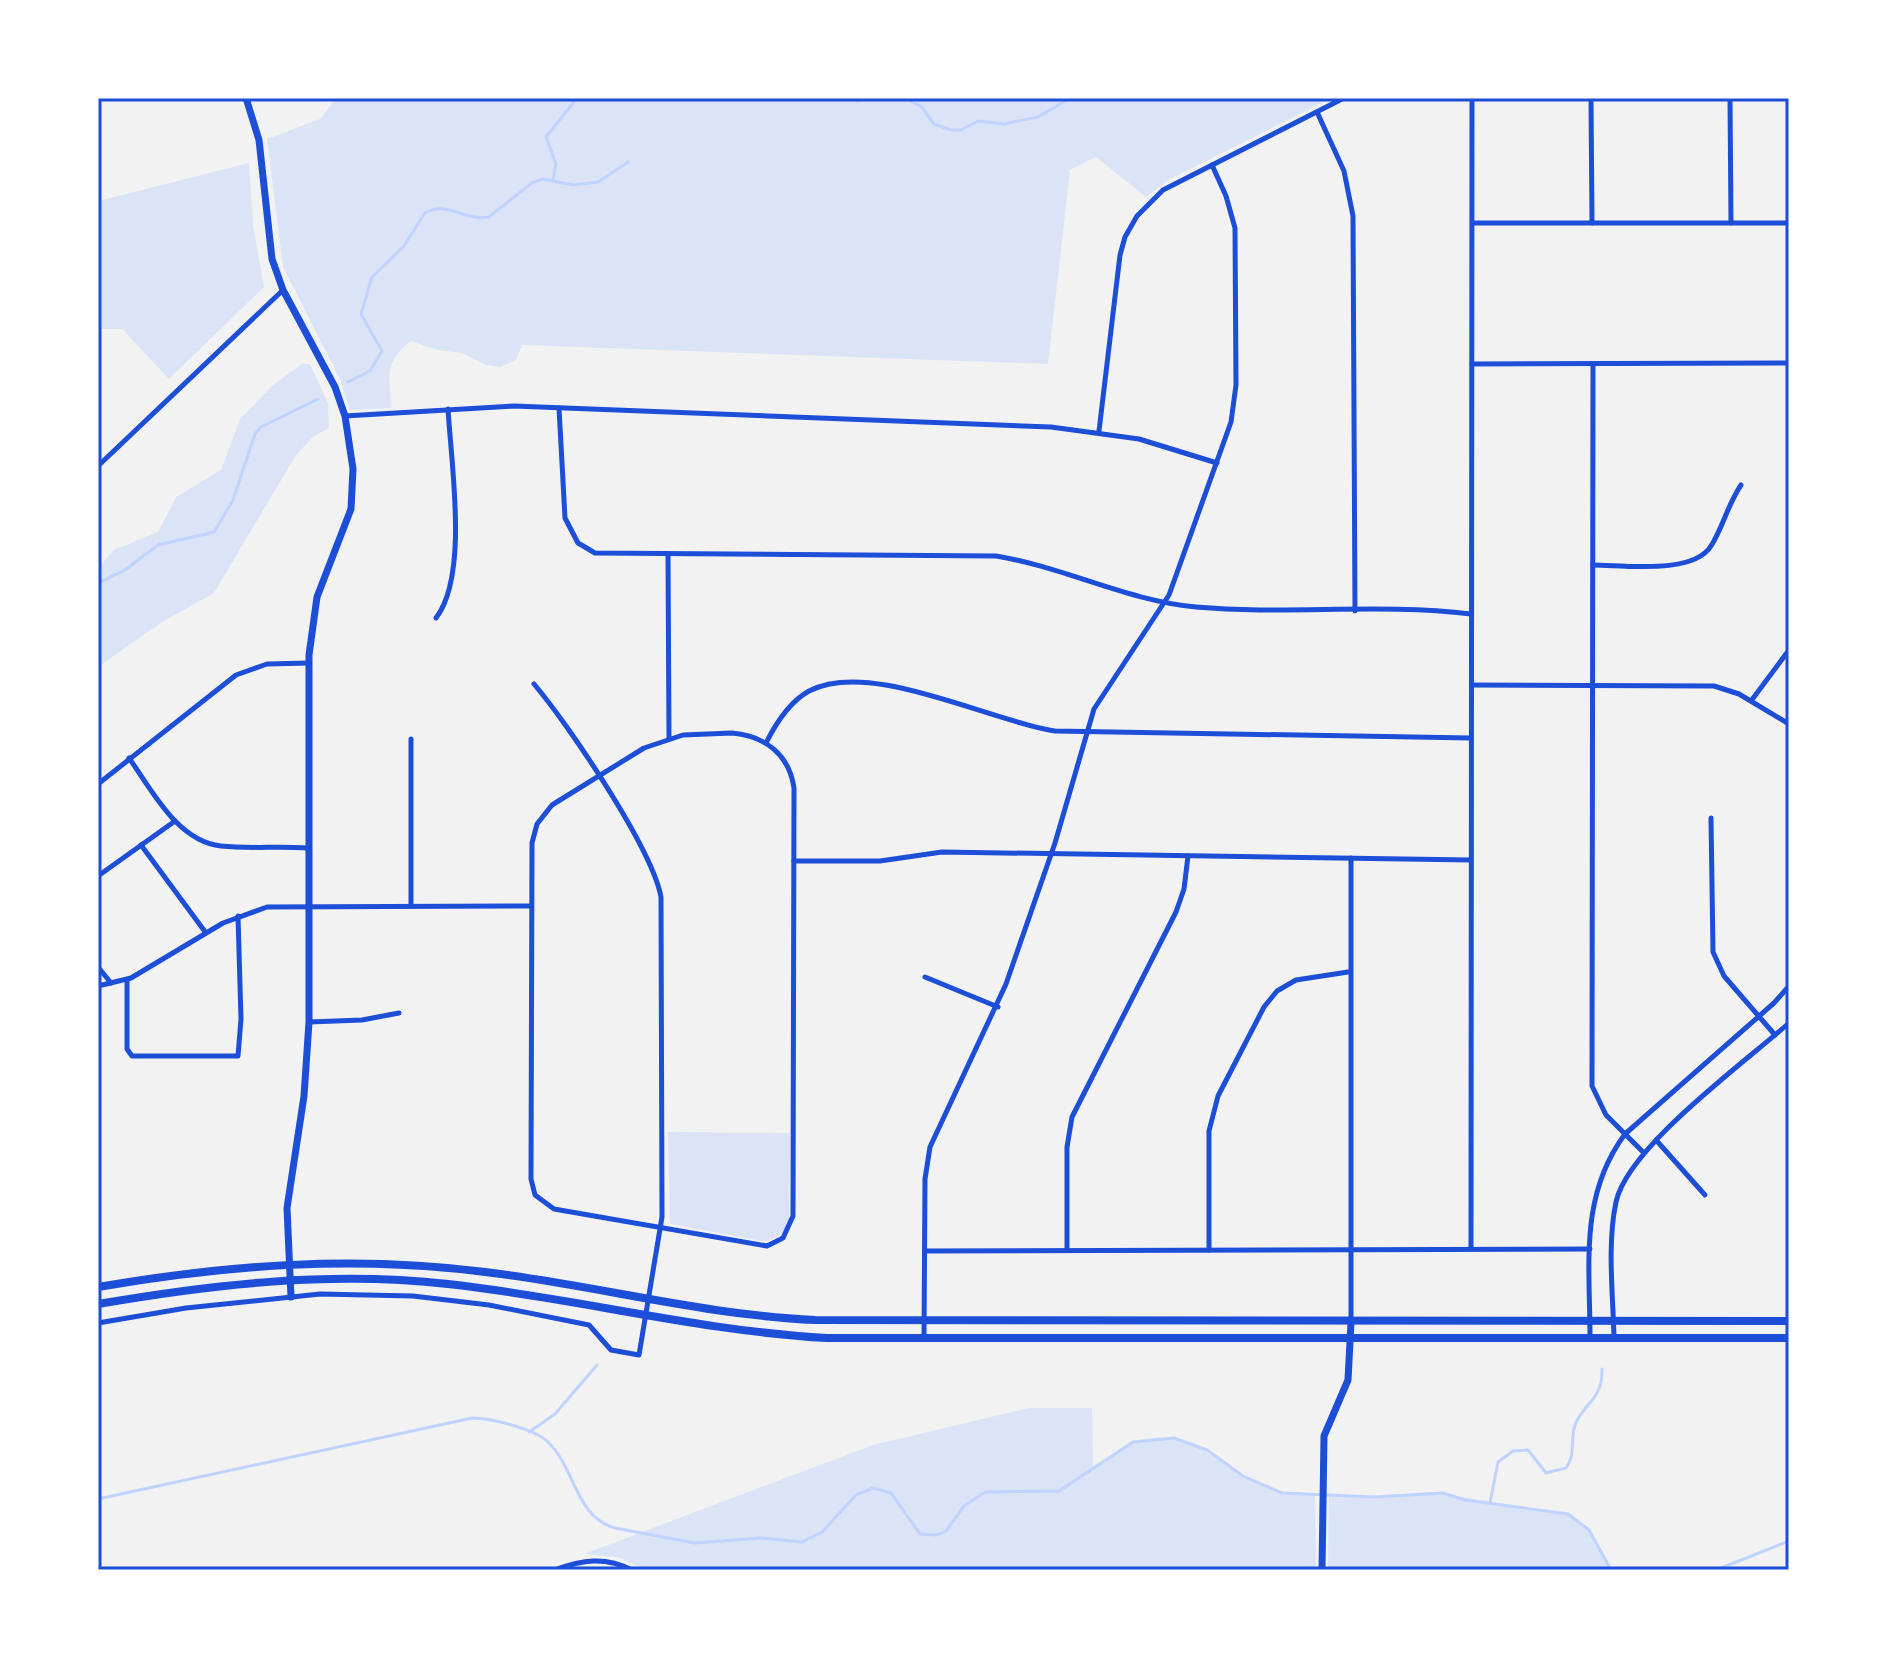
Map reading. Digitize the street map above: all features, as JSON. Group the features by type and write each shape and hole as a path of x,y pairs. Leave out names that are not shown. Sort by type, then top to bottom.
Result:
{"main road":[{"path":"98,1287 198,1271 289,1264 396,1264 460,1269 785,1319 925,1322 1789,1321"},
{"path":"98,1304 213,1286 290,1280 445,1284 772,1334 924,1338 1789,1338"}],"street":[{"path":"246,98 258,131 270,252 283,290 327,369 345,416 353,469 353,500 317,597 309,663 309,1022 304,1096 288,1193 291,1297"},
{"path":"1099,431 1120,255 1125,237 1137,216 1163,190 1344,98"},
{"path":"1471,1249 1472,98"},
{"path":"1591,98 1592,223"},
{"path":"1730,98 1731,223"},
{"path":"1317,112 1344,171 1353,216 1355,611"},
{"path":"924,1338 925,1179 930,1147 998,1007 1103,691 1165,603 1231,422 1236,385 1236,248 1231,210 1212,165"},
{"path":"1473,223 1789,223"},
{"path":"98,466 283,290"},
{"path":"1472,364 1789,363"},
{"path":"1593,364 1592,1086 1600,1107 1643,1152"},
{"path":"345,416 448,409 559,408 1099,431 1154,443 1217,463"},
{"path":"559,408 565,518 570,534 581,546 603,554 996,556 1060,569 1165,603 1231,609 1471,614"},
{"path":"436,618 448,597 453,556 448,409"},
{"path":"1593,565 1681,564 1701,557 1712,545 1741,485"},
{"path":"668,554 669,738"},
{"path":"1751,701 1789,650"},
{"path":"98,784 236,675 267,664 309,663"},
{"path":"98,1323 186,1308 291,1297 378,1294 489,1305 589,1325 611,1350 639,1355 661,1229 661,897 649,861 563,722 534,684"},
{"path":"766,743 785,712 803,695 818,687 843,684 888,685 1032,728 1087,733 1471,738"},
{"path":"1472,685 1714,686 1751,701 1789,724"},
{"path":"732,733 766,743 782,758 792,778 793,1216 790,1229 781,1240 760,1246 554,1209 535,1195 531,1179 532,843 543,814 644,748 669,738 732,733"},
{"path":"411,739 411,904"},
{"path":"129,758 175,821 192,836 215,845 308,848"},
{"path":"1711,818 1713,952 1724,976 1775,1035"},
{"path":"98,876 175,821"},
{"path":"141,845 206,933"},
{"path":"794,861 880,861 942,852 1471,860"},
{"path":"1067,1250 1067,1147 1072,1117 1176,912 1184,889 1188,856"},
{"path":"1322,1570 1322,1465 1328,1422 1348,1380 1351,1322 1351,858"},
{"path":"98,986 127,980 238,916 267,907 411,904 531,906"},
{"path":"127,980 127,1049 132,1056 238,1056 241,1019 238,916"},
{"path":"98,967 112,983"},
{"path":"1209,1250 1209,1131 1218,1096 1272,996 1296,980 1349,972"},
{"path":"925,977 998,1007"},
{"path":"1590,1338 1590,1249 1595,1190 1606,1162 1625,1134 1789,986"},
{"path":"309,1022 362,1020 399,1013"},
{"path":"1614,1338 1616,1201 1629,1170 1656,1140 1789,1023"},
{"path":"1656,1140 1705,1195"},
{"path":"925,1251 1590,1249"},
{"path":"554,1570 590,1560 609,1561 632,1570"}],"shaded area":[{"path":"336,98 1332,98 1170,179 1146,197 1096,157 1070,170 1048,364 522,345 516,360 500,367 486,365 462,353 437,350 411,341 392,363 391,408 350,410 340,379 283,267 267,139 320,119"},
{"path":"249,163 253,225 264,287 169,379 122,329 98,329 98,201"},
{"path":"302,364 310,364 328,403 329,428 313,437 296,455 214,593 162,622 98,667 98,568 114,550 158,532 176,497 221,470 240,419 273,385"},
{"path":"668,1132 790,1133 789,1222 782,1233 762,1241 670,1224"},
{"path":"1029,1408 1092,1408 1093,1469 1129,1444 1166,1437 1205,1451 1260,1485 1287,1493 1315,1495 1316,1570 645,1570 618,1557 584,1554 873,1445"},
{"path":"1430,1492 1568,1514 1589,1530 1611,1570 1328,1570 1329,1495 1394,1497"}],"waterway":[{"path":"553,180 556,164 546,137 577,98"},
{"path":"852,98 857,101 873,98"},
{"path":"903,98 921,106 934,124 951,130 961,130 978,121 1004,124 1038,117 1070,98"},
{"path":"348,382 370,371 382,351 361,314 372,277 403,247 425,213 442,209 472,217 489,217 533,182 543,179 573,185 598,182 628,162"},
{"path":"98,583 125,570 158,545 214,532 233,500 255,434 261,427 318,399"},
{"path":"529,1432 555,1414 597,1365"},
{"path":"1490,1503 1498,1462 1513,1451 1528,1450 1546,1473 1566,1468 1571,1457 1575,1425 1596,1395 1602,1369"},
{"path":"98,1499 472,1418 512,1425 542,1437 565,1465 592,1514 615,1528 695,1543 761,1538 802,1542 822,1532 856,1495 873,1488 891,1493 920,1534 937,1535 946,1531 964,1506 985,1492 1059,1491 1133,1442 1174,1438 1207,1450 1243,1476 1282,1493 1374,1497 1443,1493 1465,1500 1568,1514 1589,1530 1611,1570"},
{"path":"1716,1570 1789,1541"}]}
